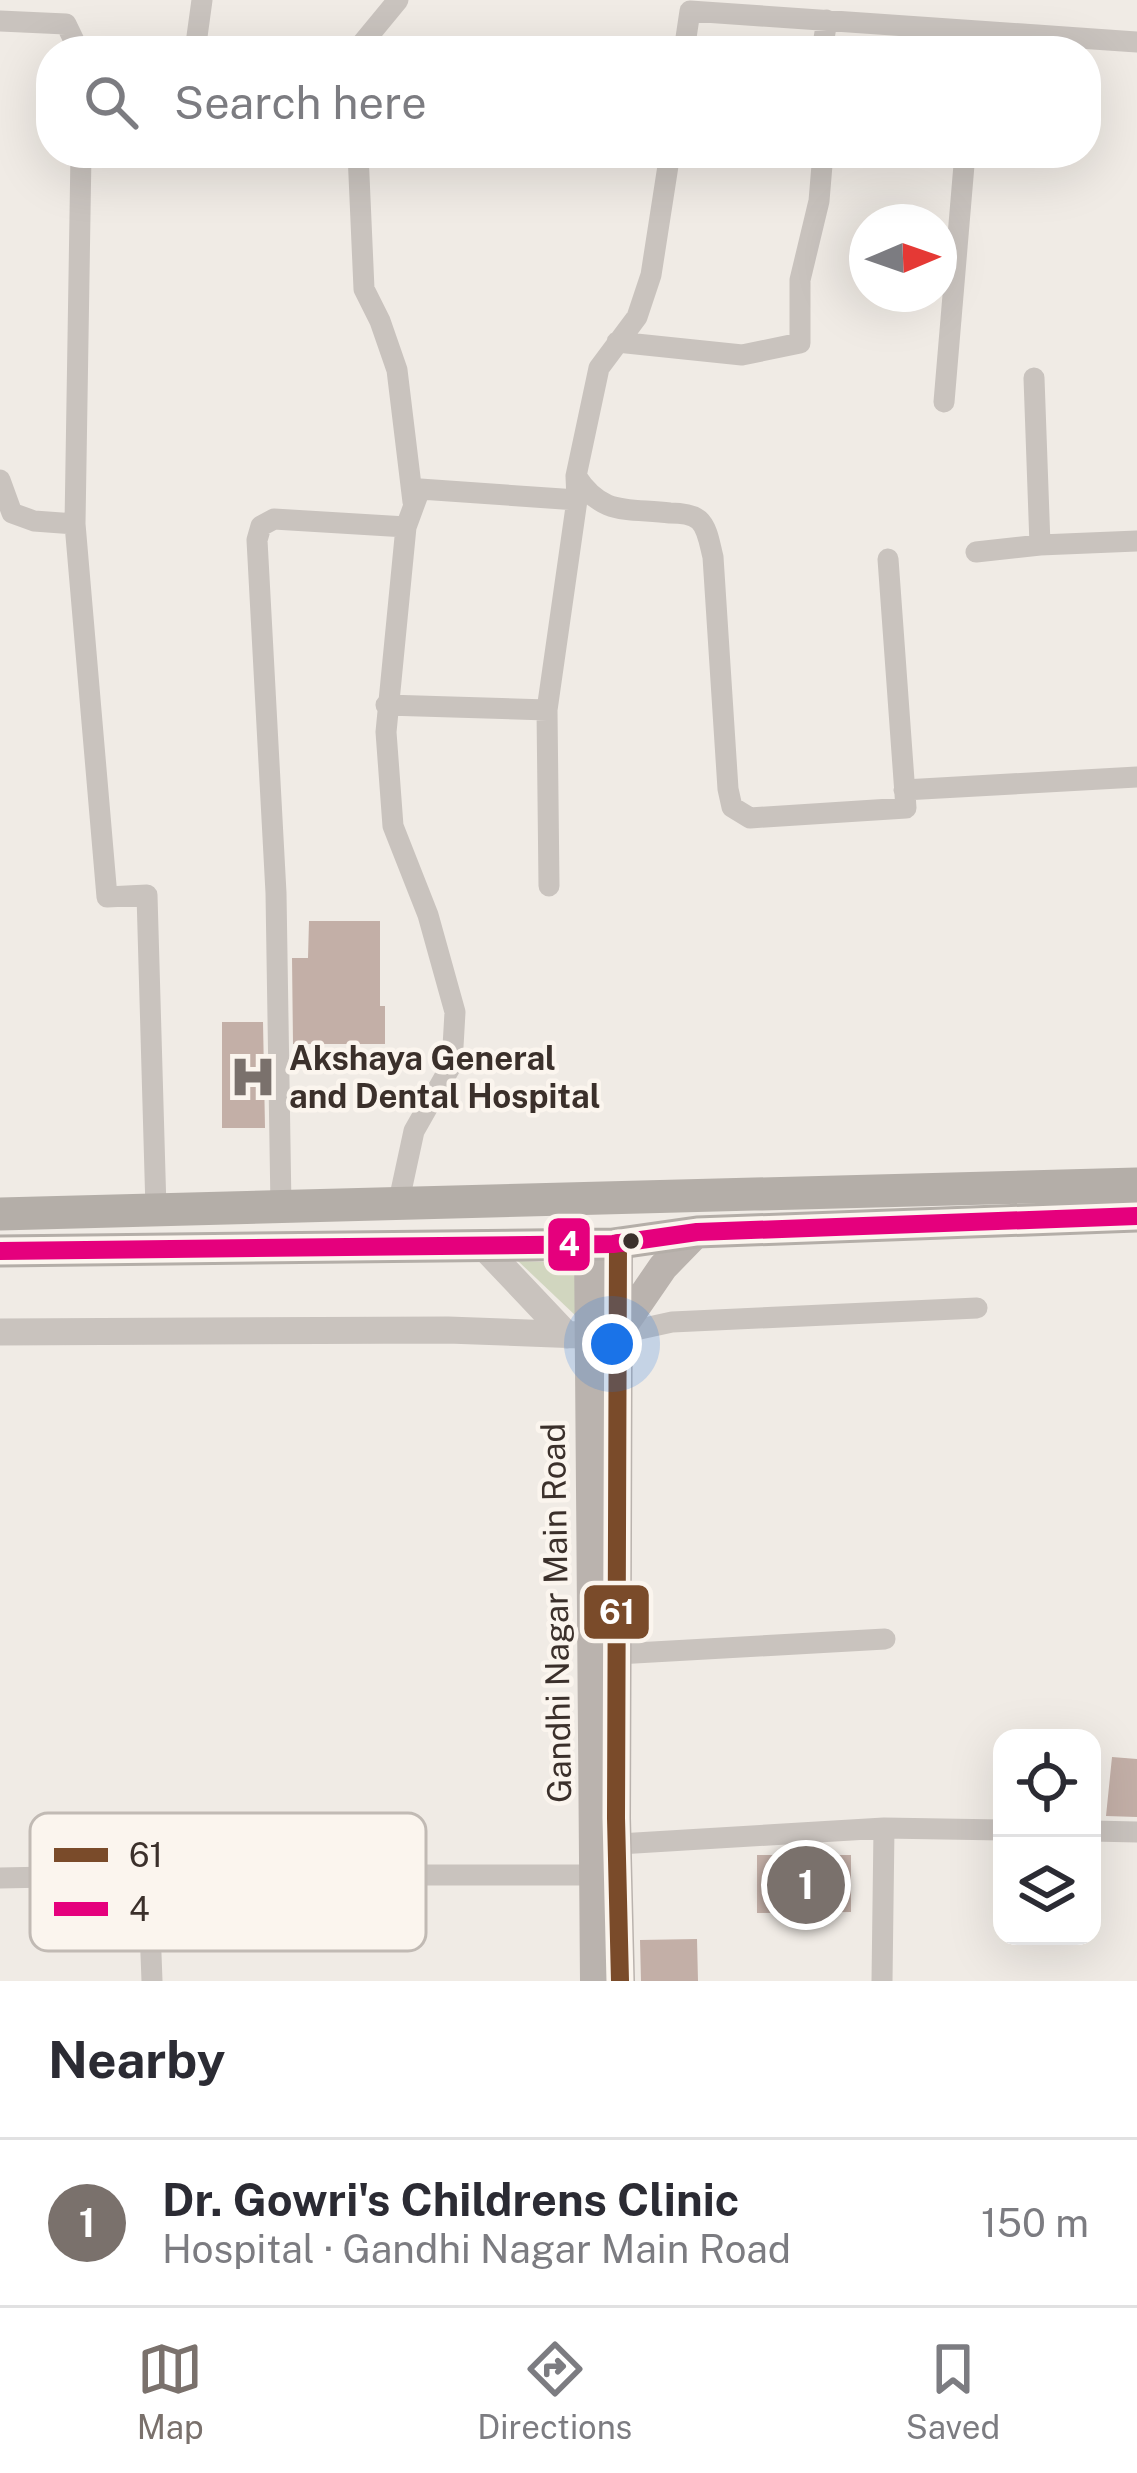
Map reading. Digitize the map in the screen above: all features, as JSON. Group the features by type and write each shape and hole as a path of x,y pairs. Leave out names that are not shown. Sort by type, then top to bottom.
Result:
{"highway":[{"path":"0,1214 1137,1184"},
{"path":"607,1243 613,1201"},
{"path":"0,1251 607,1243 697,1232 1137,1216"}],"main road":[{"path":"591,1336 697,1232"},
{"name":"Gandhi Nagar Main Road","path":"607,1243 591,1336 610,1864 620,1981"},
{"name":"Gandhi Nagar Main Road","path":"591,1336 617,1654 610,1864 596,1981"}],"street":[{"path":"197,36 202,0"},
{"path":"368,36 398,0"},
{"path":"686,36 691,5 940,36"},
{"path":"824,36 827,20"},
{"path":"0,21 66,24 72,36"},
{"path":"1101,42 1137,42"},
{"path":"81,168 75,524 107,897 147,895 156,1209"},
{"path":"359,168 364,289 397,370 412,502"},
{"path":"549,886 547,710 577,500 576,476 599,368 637,317 651,275 668,168"},
{"path":"617,342 742,355 800,343 800,280 822,168"},
{"path":"944,401 964,168"},
{"path":"1034,378 1040,545"},
{"path":"576,476 590,498 603,506 683,514 699,520 712,557 733,807 750,818 906,808 888,559"},
{"path":"0,480 12,513 75,524"},
{"path":"398,1204 414,1131 452,1064 455,1012 428,915 392,826 386,705 412,502 420,489 431,487 577,500"},
{"path":"281,1207 276,893 256,540 261,526 274,519 406,527"},
{"path":"976,552 1137,541"},
{"path":"386,705 547,710"},
{"path":"904,790 1137,777"},
{"path":"480,1243 591,1336"},
{"path":"0,1332 448,1330 591,1336 672,1322 976,1308"},
{"path":"617,1654 885,1639"},
{"path":"882,1981 884,1828"},
{"path":"426,1869 610,1864 884,1828 993,1830"},
{"path":"1101,1831 1137,1832"},
{"path":"0,1878 30,1878"},
{"path":"151,1951 152,1981"}],"green space":[{"path":"518,1261 580,1263 576,1316"}],"building":[{"path":"309,921 380,921 385,1044 293,1044 292,958 308,958"},
{"path":"222,1022 263,1022 265,1128 222,1128"},
{"path":"1112,1757 1137,1759 1137,1817 1106,1816"},
{"path":"757,1855 851,1855 851,1912 757,1913"},
{"path":"697,1939 698,1981 641,1981 640,1940"}],"transit line":[{"name":"4","path":"0,1251 613,1244 697,1232 1137,1216"},
{"name":"61","path":"618,1243 620,1981"}],"place":[{"name":"Akshaya General and Dental Hospital","path":"253,1077"},
{"name":"Dr. Gowri's Childrens Clinic","path":"806,1885"}]}
